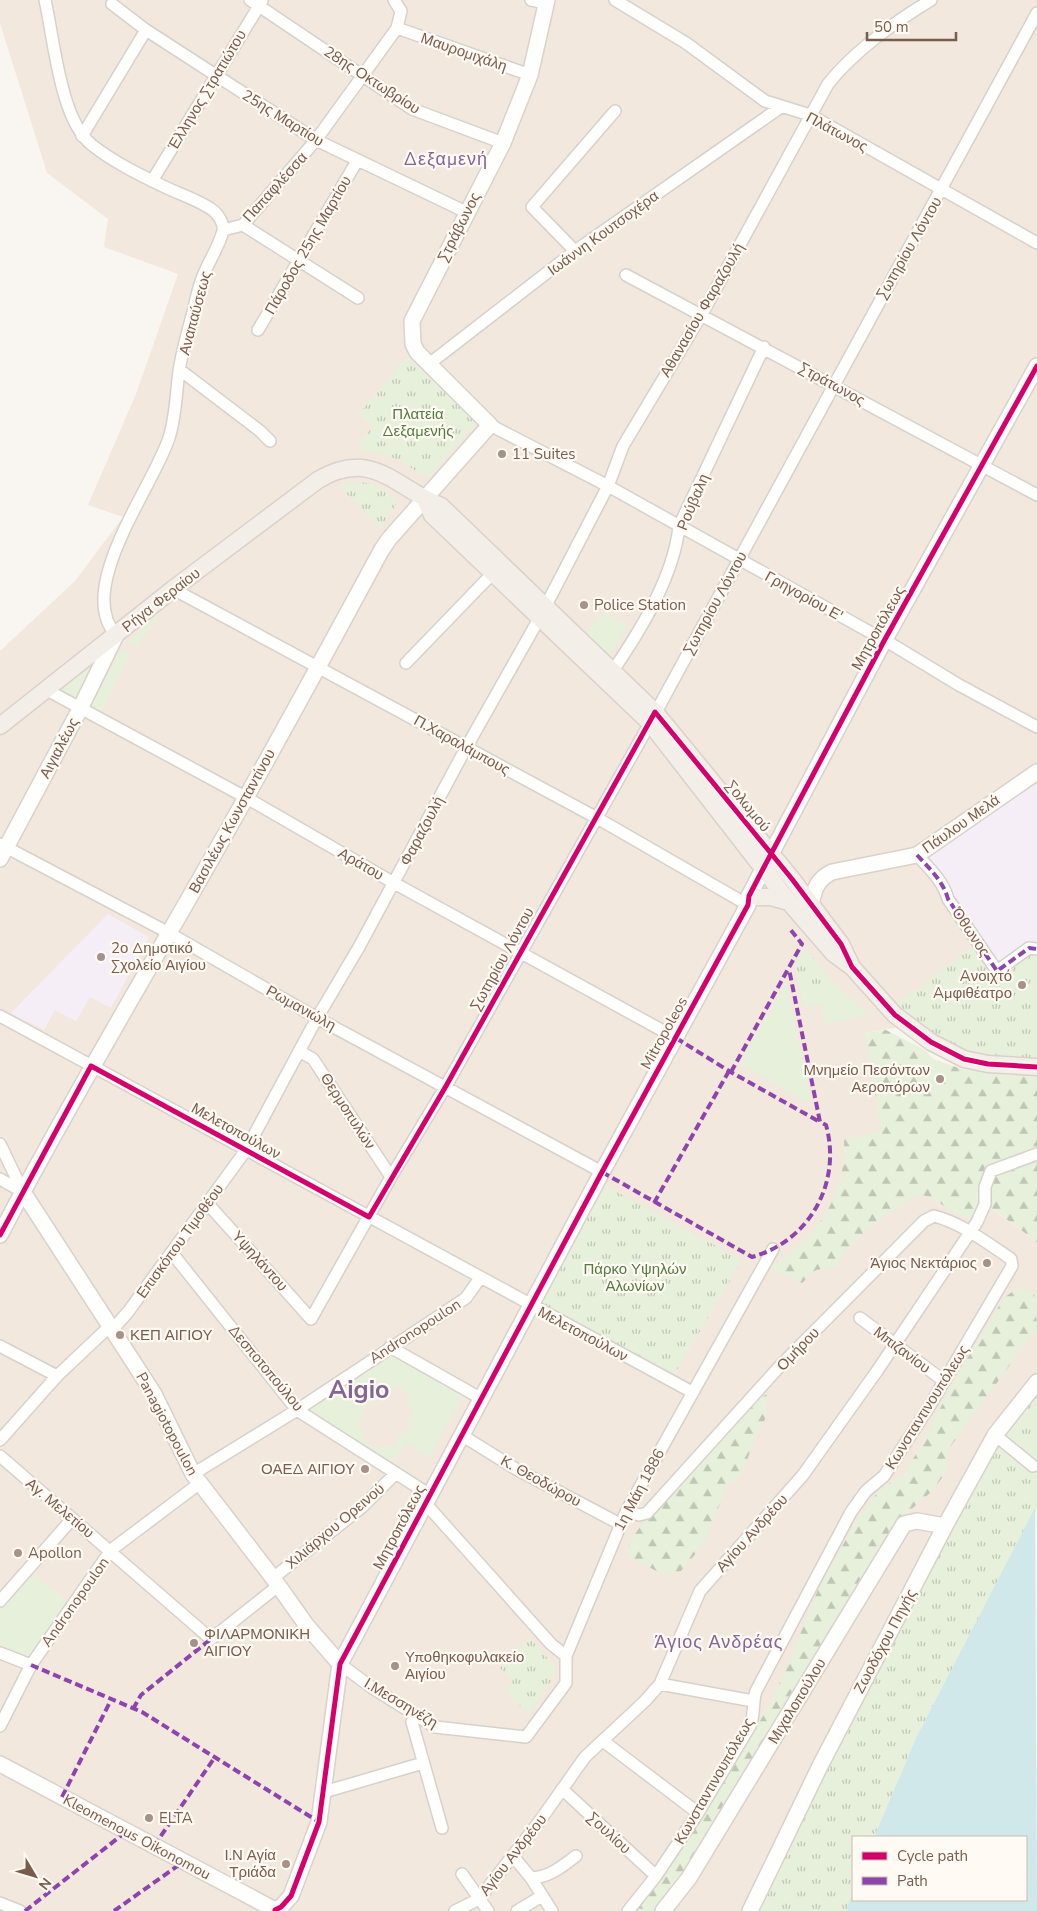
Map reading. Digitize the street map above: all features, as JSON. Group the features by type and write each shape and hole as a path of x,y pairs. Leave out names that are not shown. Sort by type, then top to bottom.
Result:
{"main road":[{"name":"Σολωμού","path":"324,477 344,470 369,468 395,479 425,500 441,506 542,612 652,718 770,865 811,905 841,944 852,967"},
{"name":"Ρήγα Φεραίου","path":"0,726 173,589 324,477"},
{"name":"Σολωμού","path":"425,500 432,514 493,573 542,612"},
{"name":"Σολωμού","path":"770,865 789,902 834,953 852,967"},
{"path":"753,901 771,897 789,902"},
{"path":"852,967 896,1015 949,1053 988,1064 1037,1066"}],"street":[{"path":"45,0 61,82 71,117 82,136 92,145 152,181 215,212 220,219 223,230"},
{"path":"398,5 409,0"},
{"path":"531,0 546,1"},
{"name":"Πλάτωνος","path":"615,0 686,43 766,101 781,108 810,115 1037,243"},
{"name":"Αθανασίου Φαραζουλή","path":"542,612 608,486 624,446 702,314 833,76 894,26 931,0"},
{"name":"Στράβωνος","path":"490,425 417,352 413,344 412,321 502,143 530,75 546,1"},
{"name":"28ης Οκτωβρίου","path":"257,2 412,109 502,143"},
{"name":"Έλληνος Στρατιώτου","path":"152,181 216,75 257,2"},
{"name":"25ης Μαρτίου","path":"112,4 146,30 316,140 466,212"},
{"name":"Παπαφλέσσα","path":"223,230 242,225 316,140 398,28 398,5"},
{"name":"Σωτηρίου Λόντου","path":"311,1319 391,1177 446,1086 597,818 1037,13"},
{"name":"Μαυρομιχάλη","path":"398,28 530,75"},
{"path":"82,136 146,30"},
{"name":"Ιωάννη Κουτσοχέρα","path":"429,364 575,251 781,108"},
{"path":"575,251 532,207 616,111"},
{"name":"Πάροδος 25ης Μαρτίου","path":"258,330 357,161"},
{"path":"242,225 358,298"},
{"name":"Αναπαύσεως","path":"116,635 107,625 104,606 107,575 122,535 152,480 169,438 174,422 180,370 202,278 223,230"},
{"name":"Στράτωνος","path":"626,275 764,347 1037,495"},
{"name":"Ρούβαλη","path":"610,676 668,576 678,542 679,526 764,347"},
{"name":"Μητροπόλεως","path":"753,901 749,896 770,865 986,467 1037,366"},
{"path":"180,370 260,431 270,441"},
{"name":"Μητροπόλεως","path":"986,467 1037,385"},
{"name":"Γρηγορίου Ε'","path":"490,425 608,486 889,643 958,685 1037,727"},
{"name":"Βασιλέως Κωνσταντίνου","path":"0,1235 91,1066 169,933 385,545 490,425"},
{"path":"406,663 493,573"},
{"name":"Π.Χαραλάμπους","path":"173,589 753,901"},
{"name":"Φαραζουλή","path":"246,1150 542,612"},
{"name":"Αιγιαλέως","path":"2,850 80,708 116,635"},
{"name":"Αράτου","path":"47,690 245,797 394,883 676,1038"},
{"name":"Πάυλου Μελά","path":"811,905 816,886 825,875 917,855 1037,772"},
{"name":"Ρωμανιώλη","path":"2,850 169,933 317,1018 446,1086 602,1172"},
{"name":"Όθωνος","path":"917,855 945,888 948,899 997,971 1029,948 1037,949"},
{"name":"Mitropoleos","path":"602,1172 753,901"},
{"name":"Μελετοπούλων","path":"0,1016 692,1392"},
{"name":"Θερμοπυλών","path":"299,1051 313,1059 391,1177"},
{"name":"Panagiotopoulon","path":"0,1144 23,1192 154,1394 197,1479 276,1582 307,1626 340,1664"},
{"name":"Επισκόπου Τιμοθέου","path":"0,1440 57,1376 111,1328 172,1252 246,1150"},
{"name":"Αγίου Ανδρέου","path":"455,1911 479,1899 513,1856 585,1757 645,1702 660,1684 700,1591 803,1475 971,1232 985,1204 985,1187 991,1171 998,1166 1037,1154"},
{"name":"Μητροπόλεως","path":"276,1910 281,1908 292,1896 319,1822 340,1664 602,1172"},
{"path":"0,1179 23,1192"},
{"name":"Υψηλάντου","path":"208,1204 311,1319"},
{"name":"Ομήρου","path":"626,1512 640,1516 647,1513 780,1366 924,1221 934,1216 945,1218 971,1232 1011,1259"},
{"name":"1η Μάη 1886","path":"526,1737 566,1683 566,1656 626,1512 773,1250"},
{"name":"Δεσποτοπούλου","path":"172,1252 297,1410 396,1473 428,1499 550,1644 566,1656"},
{"name":"Κωνσταντινουπόλεως","path":"628,1911 656,1876 698,1813 750,1726 754,1712 753,1701 774,1654 851,1512 866,1491 884,1476 944,1381 1012,1266 1011,1259"},
{"name":"Andronopoulon","path":"0,1726 31,1665 111,1550 197,1479 390,1347 466,1298 480,1278"},
{"name":"Μπιζανίου","path":"860,1318 944,1381"},
{"path":"0,1346 57,1376"},
{"path":"390,1347 482,1399"},
{"name":"Ζωοδόχου Πηγής","path":"750,1911 820,1766 945,1526 995,1435 1037,1382"},
{"path":"995,1435 1032,1466"},
{"name":"Κ. Θεοδώρου","path":"463,1436 519,1471 620,1524"},
{"name":"Αγ. Μελετίου","path":"0,1456 72,1519 111,1550 211,1639"},
{"name":"Χιλιάρχου Ορεινού","path":"211,1639 356,1512 396,1473"},
{"path":"0,1600 72,1519"},
{"name":"Μιχαλοπούλου","path":"663,1911 689,1878 904,1524 917,1521 945,1526"},
{"path":"0,1653 31,1665"},
{"name":"Ι.Μεσσηνέζη","path":"340,1664 371,1687 435,1727 526,1737"},
{"path":"660,1684 753,1701"},
{"path":"416,1715 412,1722 442,1828"},
{"path":"603,1741 698,1813"},
{"path":"324,1792 423,1763"},
{"name":"Kleomenous Oikonomou","path":"0,1764 254,1905 276,1910"},
{"name":"Σουλίου","path":"562,1789 656,1876"},
{"path":"513,1856 531,1878 552,1911"},
{"path":"531,1878 541,1878 555,1872 576,1856"},
{"path":"462,1874 488,1911"},
{"path":"517,1911 542,1896"},
{"path":"0,1903 20,1911"}],"shaded area":[{"path":"0,0 1037,0 1037,1004 865,1033 985,1204 1037,1242 1037,1382 1009,1417 750,1911 0,1911 0,651 75,581 123,517 88,505 136,394 178,274 104,247 108,219 47,173 0,23"},
{"path":"1037,783 1037,944 1000,964 928,857"},
{"name":"2ο Δημοτικό Σχολείο Αιγίου","path":"108,914 149,937 111,1008 90,997 76,1021 55,1010 44,1030 11,1013"}],"green space":[{"name":"Πλατεία Δεξαμενής","path":"406,357 479,419 429,477 389,456 372,452 361,452 360,441 373,427 359,414"},
{"path":"368,483 379,487 397,503 381,528 337,484"},
{"path":"604,612 628,627 607,658 584,636"},
{"path":"157,615 160,618 135,647 128,642"},
{"path":"122,649 130,654 100,713 90,707"},
{"path":"100,659 78,699 61,690"},
{"path":"977,942 997,971 1037,949 1037,1058 992,1058 960,1051 935,1037 893,1004 923,985"},
{"path":"804,947 831,980 869,1015 824,1024 821,1004 804,1008 795,965"},
{"path":"804,947 831,980 800,990 795,965"},
{"path":"784,984 787,985 811,1100 806,1102 739,1064"},
{"path":"886,1030 925,1050 933,1059 962,1069 1010,1075 1037,1075 1037,1242 986,1204 977,1222 955,1213 933,1198 917,1195 863,1234 837,1266 816,1270 802,1283 771,1268 802,1242 826,1214 840,1180 844,1160 844,1139 882,1132 865,1033"},
{"name":"Πάρκο Υψηλών Αλωνίων","path":"604,1185 742,1260 674,1375 539,1303"},
{"path":"1017,1288 1034,1290 1037,1328 948,1450 945,1474 931,1492 898,1521 830,1637 776,1718 684,1877 657,1911 636,1911 676,1857 765,1713 787,1667 817,1592 855,1523 877,1493 905,1472 962,1367 1004,1298"},
{"path":"390,1354 463,1395 430,1458 407,1443 390,1465 305,1409","holes":["395,1386 407,1392 405,1396 411,1398 407,1406 413,1409 407,1421 410,1423 404,1435 400,1433 394,1447 387,1444 386,1447 373,1447 363,1439 365,1431 356,1426 365,1415 362,1413 368,1401 372,1403 377,1389 383,1392 381,1396 384,1397 389,1388 393,1389"]},
{"path":"767,1394 766,1417 742,1473 726,1488 704,1544 680,1572 664,1575 628,1556 629,1542 649,1515 760,1398"},
{"path":"1037,1396 1037,1509 916,1738 874,1836 852,1836 852,1894 846,1911 760,1911 800,1823 990,1454"},
{"path":"32,1574 67,1600 28,1659 0,1645 0,1611"},
{"path":"530,1638 556,1668 554,1676 529,1714 504,1691 513,1681 500,1668"}],"water":[{"path":"1035,1508 1037,1911 846,1911 852,1894 852,1901 1027,1901 1027,1836 874,1836 916,1738"}],"marked path":[{"path":"917,855 939,881 948,899 997,971 1029,948 1037,949"},
{"path":"731,1072 802,944 790,929"},
{"path":"602,1172 752,1257 772,1249 790,1238 805,1223 817,1206 825,1188 830,1146 826,1125 820,1122 789,969"},
{"path":"676,1038 729,1071 820,1122"},
{"path":"654,1203 729,1071"},
{"path":"133,1709 141,1695 211,1639"},
{"path":"31,1665 142,1712 319,1822"},
{"path":"62,1797 111,1700"},
{"path":"154,1846 215,1757"},
{"path":"25,1911 127,1831"},
{"path":"114,1911 183,1862"}],"cycle path":[{"path":"277,1911 275,1910 281,1907 291,1896 319,1822 340,1664 602,1172 748,905 749,896 884,641 1037,366"},
{"path":"0,1235 91,1066 369,1217 446,1086 655,712 792,879 841,944 852,967 895,1015 931,1042 964,1059 988,1064 1037,1067"}],"place":[{"name":"11 Suites","path":"502,454"},
{"name":"Police Station","path":"584,605"},
{"name":"2ο Δημοτικό Σχολείο Αιγίου","path":"101,957"},
{"name":"Aνοιχτό Aμφιθέατρο","path":"1022,985"},
{"name":"Μνημείο Πεσόντων Αεροπόρων","path":"940,1079"},
{"name":"Άγιος Νεκτάριος","path":"987,1263"},
{"name":"ΚΕΠ ΑΙΓΙΟΥ","path":"120,1335"},
{"name":"ΟΑΕΔ ΑΙΓΙΟΥ","path":"365,1469"},
{"name":"Apollon","path":"18,1553"},
{"name":"ΦΙΛΑΡΜΟΝΙΚΗ ΑΙΓΙΟΥ","path":"194,1643"},
{"name":"Υποθηκοφυλακείο Αιγίου","path":"395,1666"},
{"name":"ELTA","path":"149,1818"},
{"name":"Ι.Ν Αγία Τριάδα","path":"286,1864"}],"district":[{"name":"Δεξαμενή","path":"446,159"},
{"name":"Aigio","path":"359,1389"},
{"name":"Άγιος Ανδρέας","path":"719,1642"}]}
